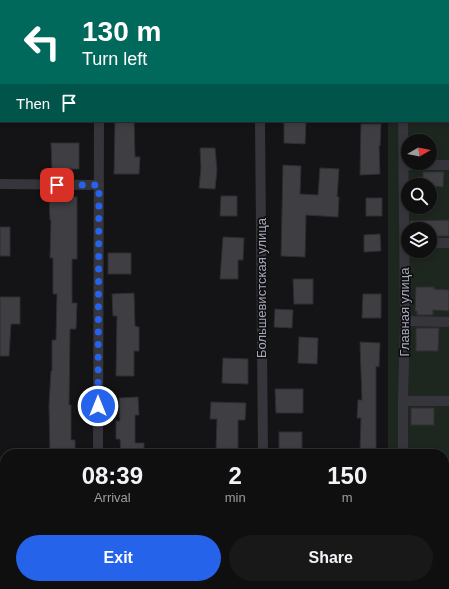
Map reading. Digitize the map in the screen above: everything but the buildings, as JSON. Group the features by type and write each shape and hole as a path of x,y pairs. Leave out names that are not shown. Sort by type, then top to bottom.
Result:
{"street":[{"path":"98,449 99,122"},
{"name":"Большевистская улица","path":"260,122 263,449"},
{"name":"Главная улица","path":"403,122 403,134"},
{"path":"437,165 449,165"},
{"name":"Главная улица","path":"404,170 405,222"},
{"path":"0,184 99,185"},
{"path":"437,243 449,243"},
{"name":"Главная улица","path":"403,449 406,258"},
{"path":"406,321 449,322"},
{"path":"403,401 449,401"}],"shaded area":[{"path":"388,122 449,122 449,449 388,449"}],"route":[{"path":"57,185 99,185 98,406"}]}
